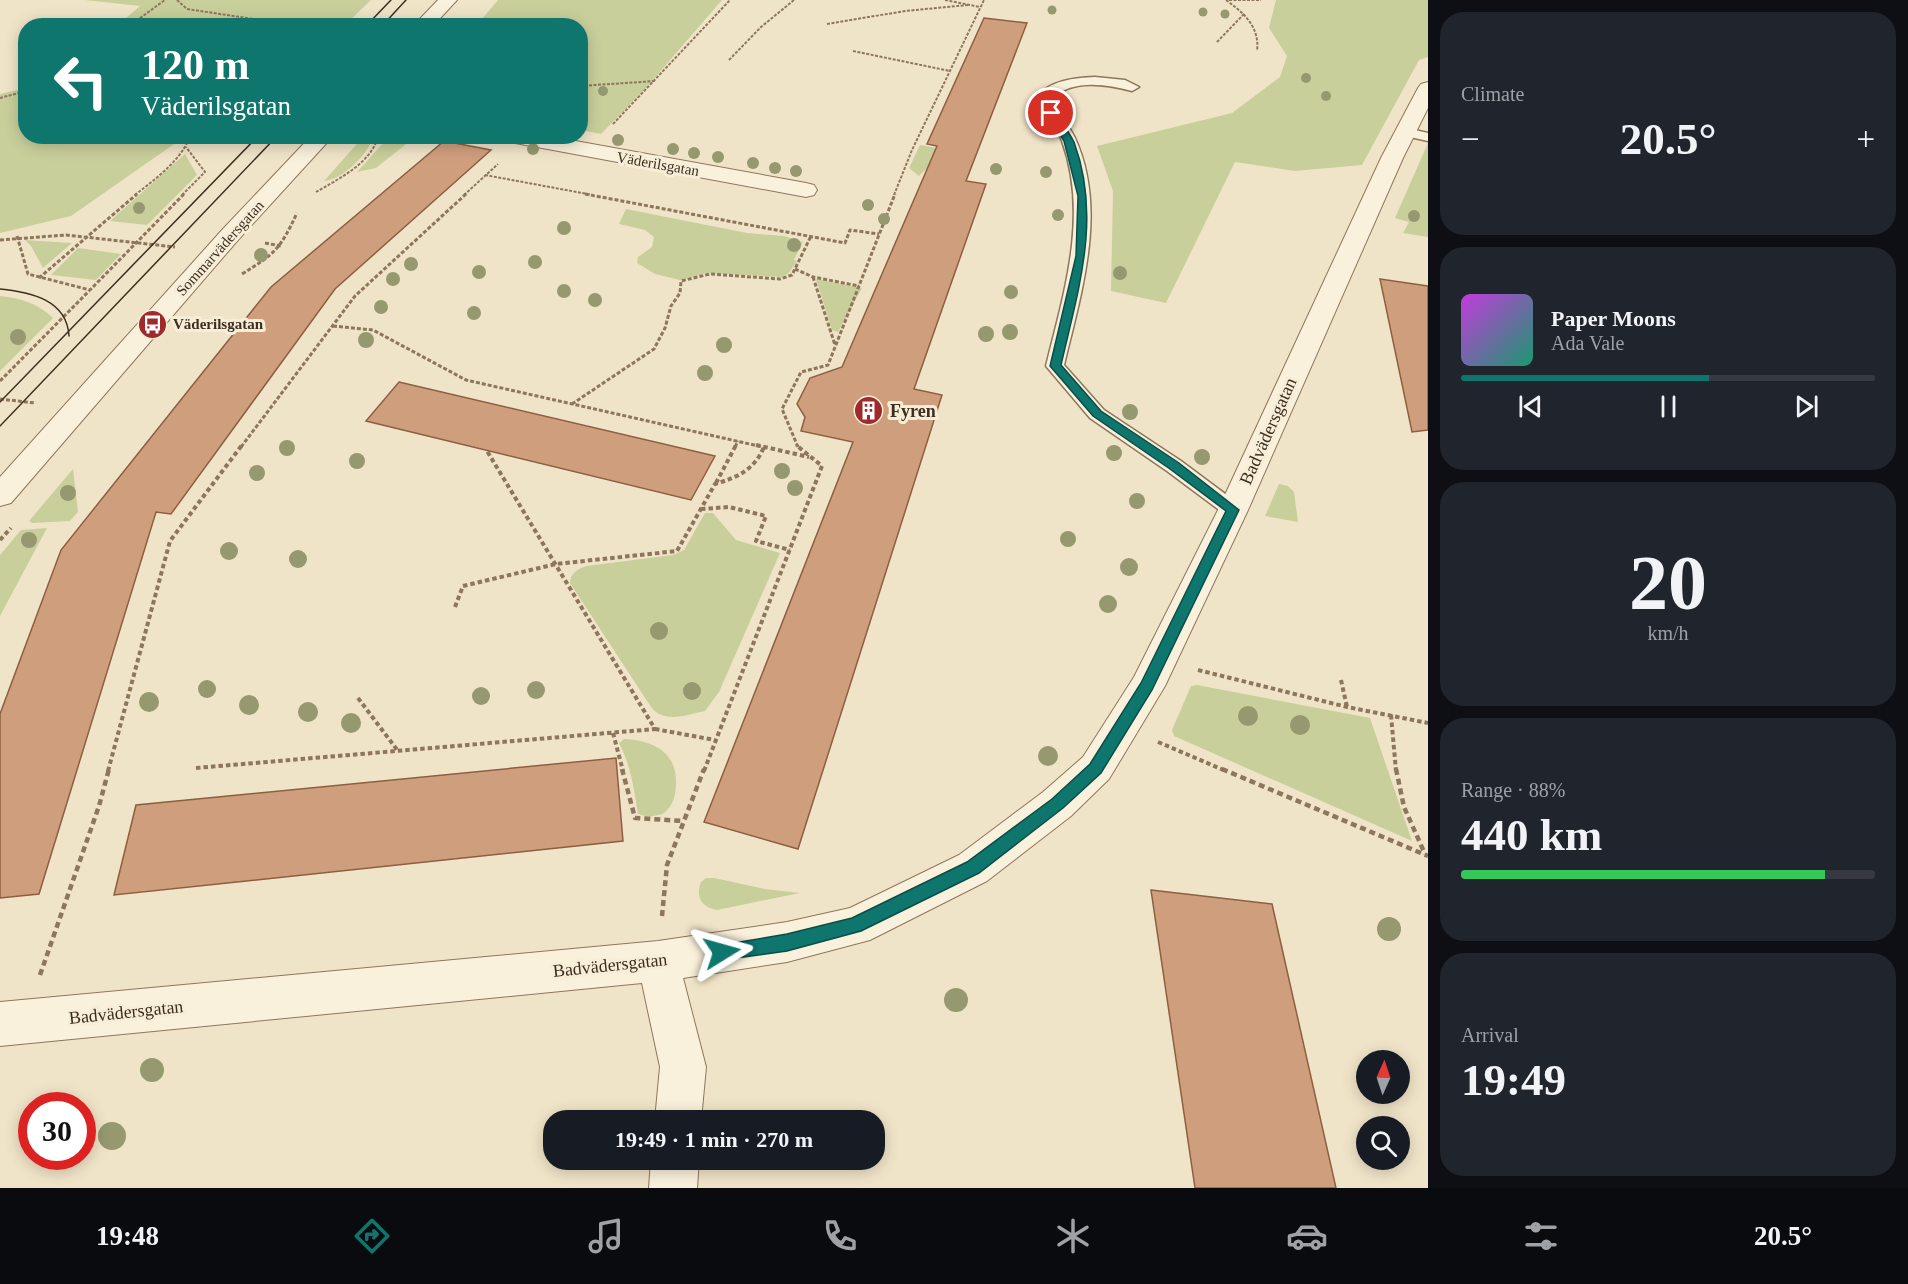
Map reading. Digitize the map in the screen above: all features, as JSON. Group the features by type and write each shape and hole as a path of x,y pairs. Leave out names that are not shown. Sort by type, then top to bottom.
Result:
{"street":[{"path":"430,18 448,0"},
{"name":"Badvädersgatan","path":"12,1023 658,961 787,942 855,926 973,868 1058,804 1096,768 1147,686 1233,510 1392,158 1417,135 1428,88"},
{"name":"Sommarvädersgatan","path":"0,496 230,235 315,144"},
{"name":"Väderilsgatan","path":"549,144 806,190"},
{"path":"658,961 683,1067 679,1110"},
{"path":"673,1188 674,1170"}],"lane":[{"path":"1132,87 1123,81 1092,81 1059,86 1042,98 1069,141 1083,196 1081,256 1055,366 1097,414 1174,466 1233,510"}],"path":[{"path":"140,18 165,0"},
{"path":"177,0 187,9 247,18"},
{"path":"585,151 656,81 729,0"},
{"path":"729,60 761,27 794,0"},
{"path":"945,0 980,7"},
{"path":"658,961 667,865 822,466 796,445 782,409 801,372 828,365 912,150 984,0"},
{"path":"1227,0 1261,0"},
{"path":"1227,0 1253,23 1258,33 1257,51"},
{"path":"827,24 905,11 968,4"},
{"path":"1216,42 1244,14"},
{"path":"853,51 950,71"},
{"path":"588,85 656,81"},
{"path":"0,98 18,93"},
{"path":"39,278 165,170 187,144"},
{"path":"12,1023 99,806 170,542 355,296 485,175 513,144"},
{"path":"0,381 138,243 205,172 186,147"},
{"path":"485,175 845,243 850,230 879,234"},
{"path":"0,240 36,234 86,236 178,248"},
{"path":"17,236 28,274 90,290"},
{"path":"573,404 654,349 665,328 671,306 680,293 681,281 710,274 780,279 792,275 811,236"},
{"path":"795,269 813,277 859,286"},
{"path":"813,277 835,346"},
{"path":"333,326 373,330 466,380 811,457"},
{"path":"455,607 463,586 556,564 677,551 738,441"},
{"path":"715,484 746,474 761,456 764,447"},
{"path":"487,451 656,729"},
{"path":"701,509 729,507 766,516 756,541 790,550"},
{"path":"1191,668 1347,707 1428,723"},
{"path":"1341,680 1347,707"},
{"path":"358,698 398,751"},
{"path":"1391,716 1395,764 1404,807 1426,856"},
{"path":"196,768 656,729 715,740"},
{"path":"613,733 635,819 684,821"},
{"path":"1156,741 1426,856"}],"green space":[{"path":"85,0 371,0 352,18 126,18 140,6"},
{"path":"498,0 722,0 645,89 601,134 588,131 588,18 483,18"},
{"path":"1276,0 1428,0 1428,57 1419,60 1362,165 1295,171 1235,162 1166,303 1111,291 1113,191 1097,146 1232,113 1280,77 1287,56 1269,28"},
{"path":"18,90 18,144 174,144 71,216 0,233 0,94"},
{"path":"1428,143 1428,237 1403,233 1409,222 1395,218"},
{"path":"357,144 370,144 359,160 346,172 324,181"},
{"path":"382,144 406,144 376,168 357,172"},
{"path":"920,145 942,149 936,159 919,176 909,168"},
{"path":"185,154 197,175 147,225 110,221"},
{"path":"626,209 747,233 784,236 803,242 794,260 797,261 788,274 782,277 707,273 680,280 655,274 637,263 638,257 652,247 654,237 645,230 619,224"},
{"path":"25,240 72,243 43,268 31,246"},
{"path":"78,248 121,254 96,280 51,275"},
{"path":"816,279 862,288 838,332 832,330"},
{"path":"0,296 28,302 53,318 0,371"},
{"path":"73,469 78,512 70,521 32,523 29,521"},
{"path":"1279,484 1288,486 1294,492 1298,522 1265,516"},
{"path":"705,513 713,513 736,540 780,553 719,692 705,711 669,717 656,712 651,707 570,580 575,572 586,566 673,555 684,550"},
{"path":"47,528 0,616 0,555 21,530"},
{"path":"1197,685 1370,718 1412,841 1174,736 1172,730 1191,686"},
{"path":"624,739 652,745 660,749 672,762 676,781 675,795 670,807 663,814 649,817 638,814 629,769 619,743"},
{"path":"706,878 800,893 717,910 707,907 699,897 699,887"}],"building":[{"path":"984,18 1027,23 966,181 986,184 914,389 942,395 798,849 704,822 853,442 801,431 805,417 797,404 810,378 842,367 937,146 927,144"},
{"path":"440,144 460,144 491,150 335,289 171,514 156,512 39,894 0,898 0,714 61,550 271,287"},
{"path":"1380,279 1428,286 1428,430 1412,432"},
{"path":"399,382 715,456 691,500 366,421"},
{"path":"616,758 623,841 114,895 136,805"},
{"path":"1151,890 1272,904 1336,1188 1195,1188"}],"tram line":[{"path":"374,18 391,0"},
{"path":"389,18 406,0"},
{"path":"68,332 250,144"},
{"path":"0,426 269,144"},
{"path":"0,289 24,293 45,300 62,314 68,332"},
{"path":"0,402 68,332"},
{"path":"68,332 69,336"}],"place":[{"name":"Väderilsgatan","path":"152,324"},
{"name":"Fyren","path":"869,411"}],"route":[{"path":"722,952 787,942 855,926 973,868 1058,804 1096,768 1147,686 1233,510 1174,466 1097,414 1055,366 1081,256 1083,196 1069,141 1051,113"}]}
